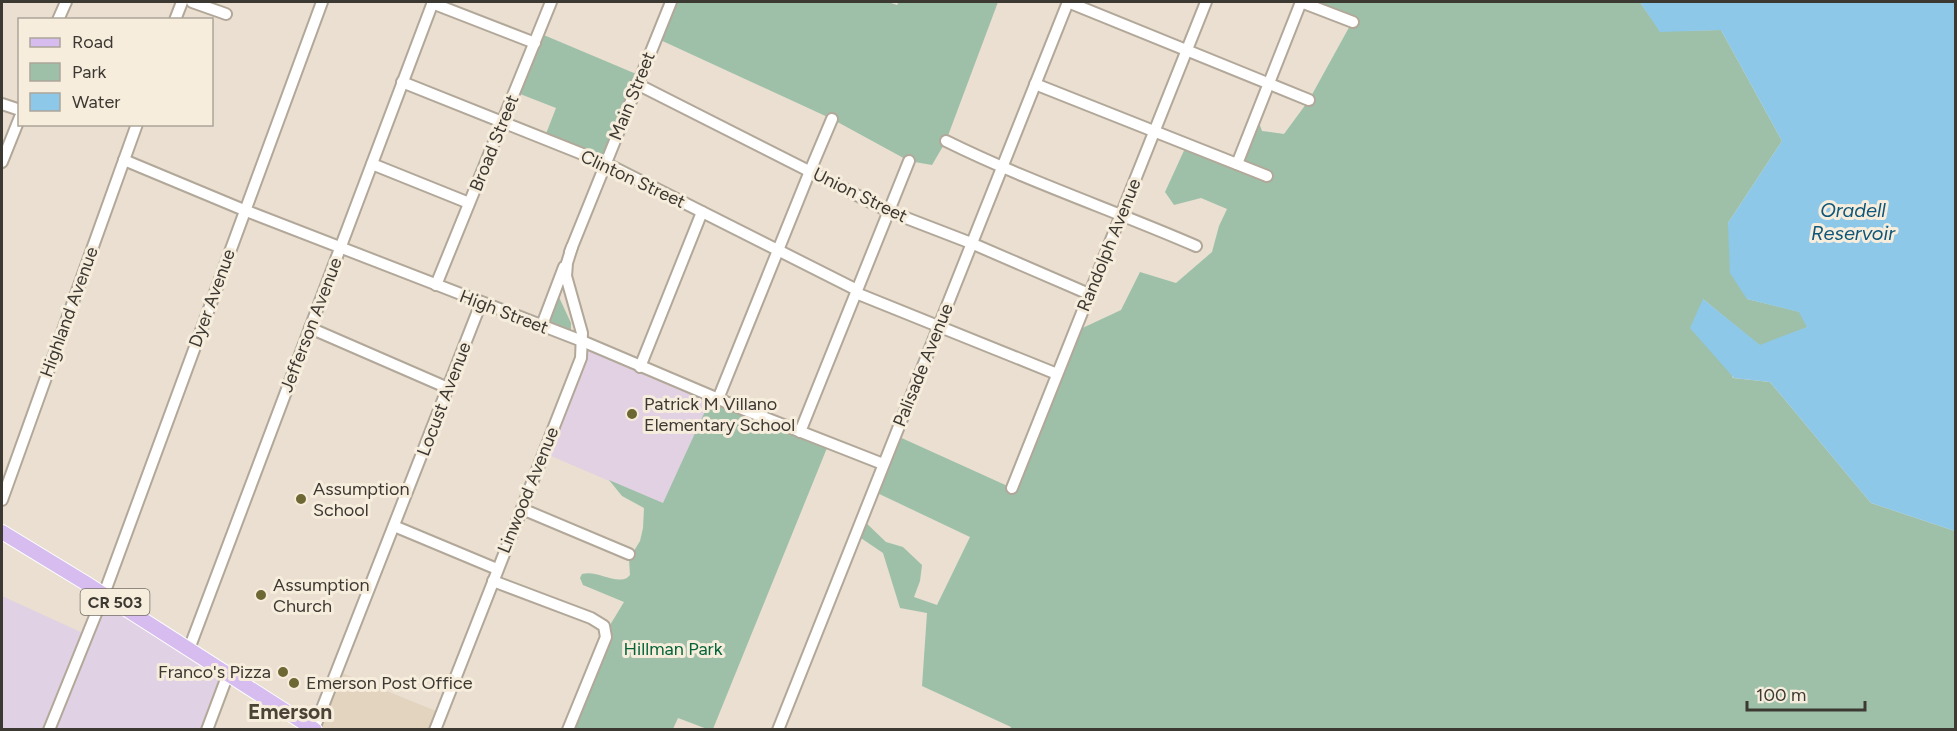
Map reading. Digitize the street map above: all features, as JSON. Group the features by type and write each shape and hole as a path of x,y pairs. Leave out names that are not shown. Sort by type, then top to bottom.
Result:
{"main road":[{"name":"CR 503","path":"2,532 104,594 315,729"}],"street":[{"path":"59,18 66,2"},
{"path":"176,18 182,2"},
{"path":"192,2 226,14"},
{"name":"Dyer Avenue","path":"49,729 104,594 322,2"},
{"path":"433,2 535,42"},
{"name":"Jefferson Avenue","path":"189,649 433,2"},
{"name":"Broad Street","path":"436,285 552,2"},
{"name":"Main Street","path":"542,325 671,2"},
{"path":"1068,2 1309,100"},
{"name":"Palisade Avenue","path":"778,729 1068,2"},
{"name":"Randolph Avenue","path":"1012,488 1206,2"},
{"path":"1237,164 1301,2 1353,22"},
{"name":"Clinton Street","path":"402,82 605,163 857,291 1057,374"},
{"name":"Union Street","path":"637,84 888,211 971,243 1089,294"},
{"path":"1035,84 1267,176"},
{"path":"2,104 18,109"},
{"path":"718,399 832,119"},
{"path":"2,162 18,122"},
{"name":"Highland Avenue","path":"2,500 136,126"},
{"path":"946,141 1001,168 1121,214 1196,246"},
{"name":"High Street","path":"124,160 340,248 582,341 718,399 883,464"},
{"path":"800,432 909,161"},
{"path":"372,164 469,203"},
{"path":"640,367 702,212"},
{"name":"Linwood Avenue","path":"435,729 496,569 581,358 582,341 579,320 566,276 567,262 572,247"},
{"name":"Locust Avenue","path":"315,729 481,303"},
{"path":"310,328 448,388"},
{"path":"522,509 629,554"},
{"path":"394,526 496,569"},
{"path":"493,581 591,618 604,626 606,637 568,729"},
{"path":"207,729 228,674"}],"shaded area":[{"name":"Patrick M Villano Elementary School","path":"584,344 712,396 663,504 544,453"},
{"path":"104,594 228,674 207,729 2,729 2,596 87,635"},
{"path":"337,671 441,713 435,729 315,730"}],"green space":[{"path":"671,2 888,2 897,5 899,2 998,2 946,141 932,165 909,161 832,119 656,38"},
{"path":"1301,2 1640,2 1660,31 1721,30 1782,141 1728,223 1747,299 1800,312 1808,327 1760,346 1703,299 1733,378 1770,382 1871,503 1955,531 1955,729 1010,729 1011,727 922,686 927,613 900,608 883,553 855,534 861,518 886,542 903,547 922,565 920,581 914,597 937,605 970,537 873,491 895,435 1012,488 1074,332 1121,310 1140,272 1176,283 1212,252 1219,226 1227,209 1201,198 1174,205 1165,192 1187,144 1237,164 1256,114 1262,131 1284,134 1309,100 1352,22"},
{"path":"539,33 641,76 605,163 544,139 556,108 515,92"},
{"path":"558,295 571,323 571,330 547,321"},
{"name":"Hillman Park","path":"712,396 829,443 713,729 678,718 673,729 569,730 607,630 624,602 583,585 580,578 582,574 588,573 616,579 627,578 630,575 629,559 640,541 643,528 644,508 622,496 609,480 663,503"}],"water":[{"name":"Oradell Reservoir","path":"1640,2 1955,2 1955,531 1871,503 1770,382 1734,378 1690,328 1703,299 1760,345 1807,327 1799,312 1747,299 1730,273 1728,223 1782,141 1721,30 1660,32"}],"place":[{"name":"Patrick M Villano Elementary School","path":"632,414"},
{"name":"Assumption School","path":"301,499"},
{"name":"Assumption Church","path":"261,595"},
{"name":"Franco's Pizza","path":"283,672"},
{"name":"Emerson Post Office","path":"294,683"}],"district":[{"name":"Emerson","path":"290,711"}]}
